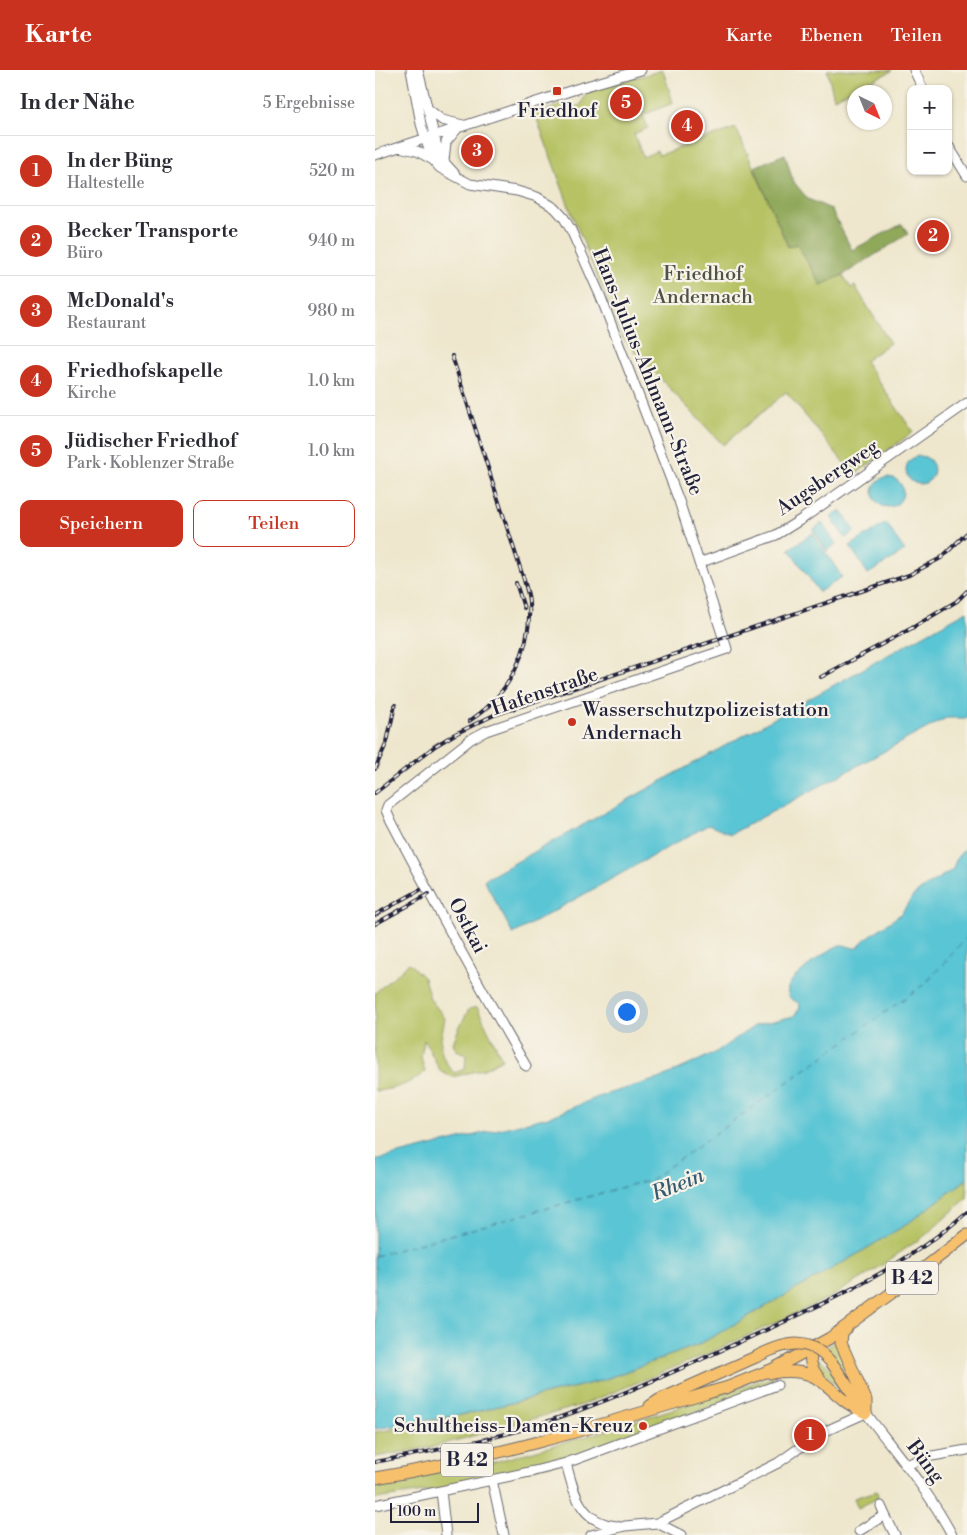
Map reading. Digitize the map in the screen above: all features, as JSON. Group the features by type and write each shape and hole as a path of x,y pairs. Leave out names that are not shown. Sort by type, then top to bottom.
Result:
{"main road":[{"name":"B 42","path":"375,1478 492,1455 728,1387 759,1375 813,1348 848,1325 967,1235"},
{"path":"848,1325 842,1333 841,1343 866,1400 866,1413"},
{"name":"B 42","path":"639,1413 659,1400 784,1344 800,1344 818,1350 834,1366 866,1413"},
{"name":"B 42","path":"813,1348 810,1354 811,1364 820,1380"},
{"name":"B 42","path":"759,1375 782,1371 796,1371 811,1375 820,1380 853,1408 866,1413"}],"street":[{"path":"411,70 434,161"},
{"path":"417,70 428,109 429,137 444,162 460,180"},
{"path":"375,155 641,70"},
{"path":"914,70 921,85"},
{"path":"428,109 443,120 462,126"},
{"path":"444,162 446,142 462,126"},
{"name":"Hans-Julius-Ahlmann-Straße","path":"399,147 417,151 434,161 444,171 470,184 517,190 537,197 553,206 567,223 600,296 655,437 696,549 727,649"},
{"path":"952,149 963,160 967,176"},
{"name":"Augsbergweg","path":"699,563 776,535 802,519 967,403"},
{"name":"Hafenstraße","path":"391,801 471,739 486,731 727,649"},
{"name":"Ostkai","path":"391,801 386,810 389,817 469,967 526,1066"},
{"path":"375,1505 566,1463 777,1385"},
{"path":"566,1463 579,1505 591,1517 607,1525 625,1526 657,1523 778,1463 819,1434 866,1413"},
{"name":"Büng","path":"866,1413 934,1504 952,1535"},
{"path":"905,1465 931,1456 967,1450"},
{"path":"492,1480 504,1535"},
{"path":"441,1491 446,1535"},
{"path":"881,1506 895,1535"},
{"path":"859,1531 885,1515"},
{"path":"657,1523 681,1535"},
{"path":"591,1535 625,1526"}],"green space":[{"name":"Friedhof Andernach","path":"663,70 673,103 643,115 648,128 634,134 643,157 657,151 659,155 736,128 788,246 797,244 821,285 843,275 851,288 855,286 890,343 865,361 913,432 854,475 786,392 723,445 623,339 571,212 535,114 563,104 572,108 581,105 587,91"},
{"path":"827,70 892,71 862,85 847,85 847,92 834,98"},
{"path":"785,154 793,181 808,199 831,209 852,250 902,224 908,234 843,275 821,285 797,244 788,247 754,167"},
{"path":"409,963 424,978 430,999 445,1018 441,1047 444,1059 454,1073 465,1069 466,1054 456,1050 453,1043 469,1009 477,1007 502,1059 484,1069 453,1077 441,1072 424,1040 421,1057 425,1072 401,1086 375,1091 375,993"},
{"path":"967,1179 967,1198 927,1234 869,1274 831,1297 710,1353 582,1405 433,1447 375,1457 375,1432 471,1413 600,1381 698,1345 907,1224"},
{"path":"838,1339 863,1400 824,1349"},
{"path":"814,1356 833,1372 856,1407 817,1366"},
{"path":"772,1377 772,1384 563,1462 444,1489 375,1499 375,1482 487,1464 598,1433"},
{"path":"877,1491 878,1498 858,1508 854,1498"}],"water":[{"path":"920,456 930,460 934,470 930,480 920,484 910,480 906,470 910,460"},
{"path":"888,477 899,481 903,492 899,503 888,507 877,503 873,492 877,481"},
{"path":"841,510 855,531 845,538 831,517"},
{"path":"822,523 836,544 827,551 813,530"},
{"path":"886,523 905,551 868,574 850,546"},
{"path":"813,533 842,577 819,592 789,549"},
{"path":"967,611 967,718 946,718 731,834 708,825 513,934 484,880"},
{"name":"Rhein","path":"967,847 967,1179 907,1224 698,1345 600,1381 471,1413 375,1429 375,1160 552,1116 603,1095 658,1079 716,1052 756,1025 794,1016 800,1008 799,1003 791,999 788,994 788,987 793,979 835,947 842,945 858,948 864,940 901,914 912,897 920,890 952,870 958,856"}],"ferry route":[{"path":"375,1256 652,1179 926,983 967,937"}],"railway":[{"path":"452,356 529,600 527,637 515,670 496,698 469,721"},
{"path":"375,793 435,746 494,715 909,575 941,558 967,533"},
{"path":"516,583 524,608"},
{"path":"821,677 912,628 957,601 967,591"},
{"path":"375,769 387,742 395,705"},
{"path":"375,915 420,890"},
{"path":"375,924 429,894"},
{"path":"375,1462 470,1443 527,1428 556,1419 642,1385 839,1296 918,1250 967,1212"}],"place":[{"name":"Friedhof","path":"557,91"},
{"name":"Jüdischer Friedhof","path":"626,103"},
{"name":"Friedhofskapelle","path":"687,126"},
{"name":"McDonald's","path":"477,151"},
{"name":"Becker Transporte","path":"933,236"},
{"name":"Wasserschutzpolizeistation Andernach","path":"572,722"},
{"name":"Schultheiss-Damen-Kreuz","path":"643,1426"},
{"name":"In der Büng","path":"810,1435"}]}
